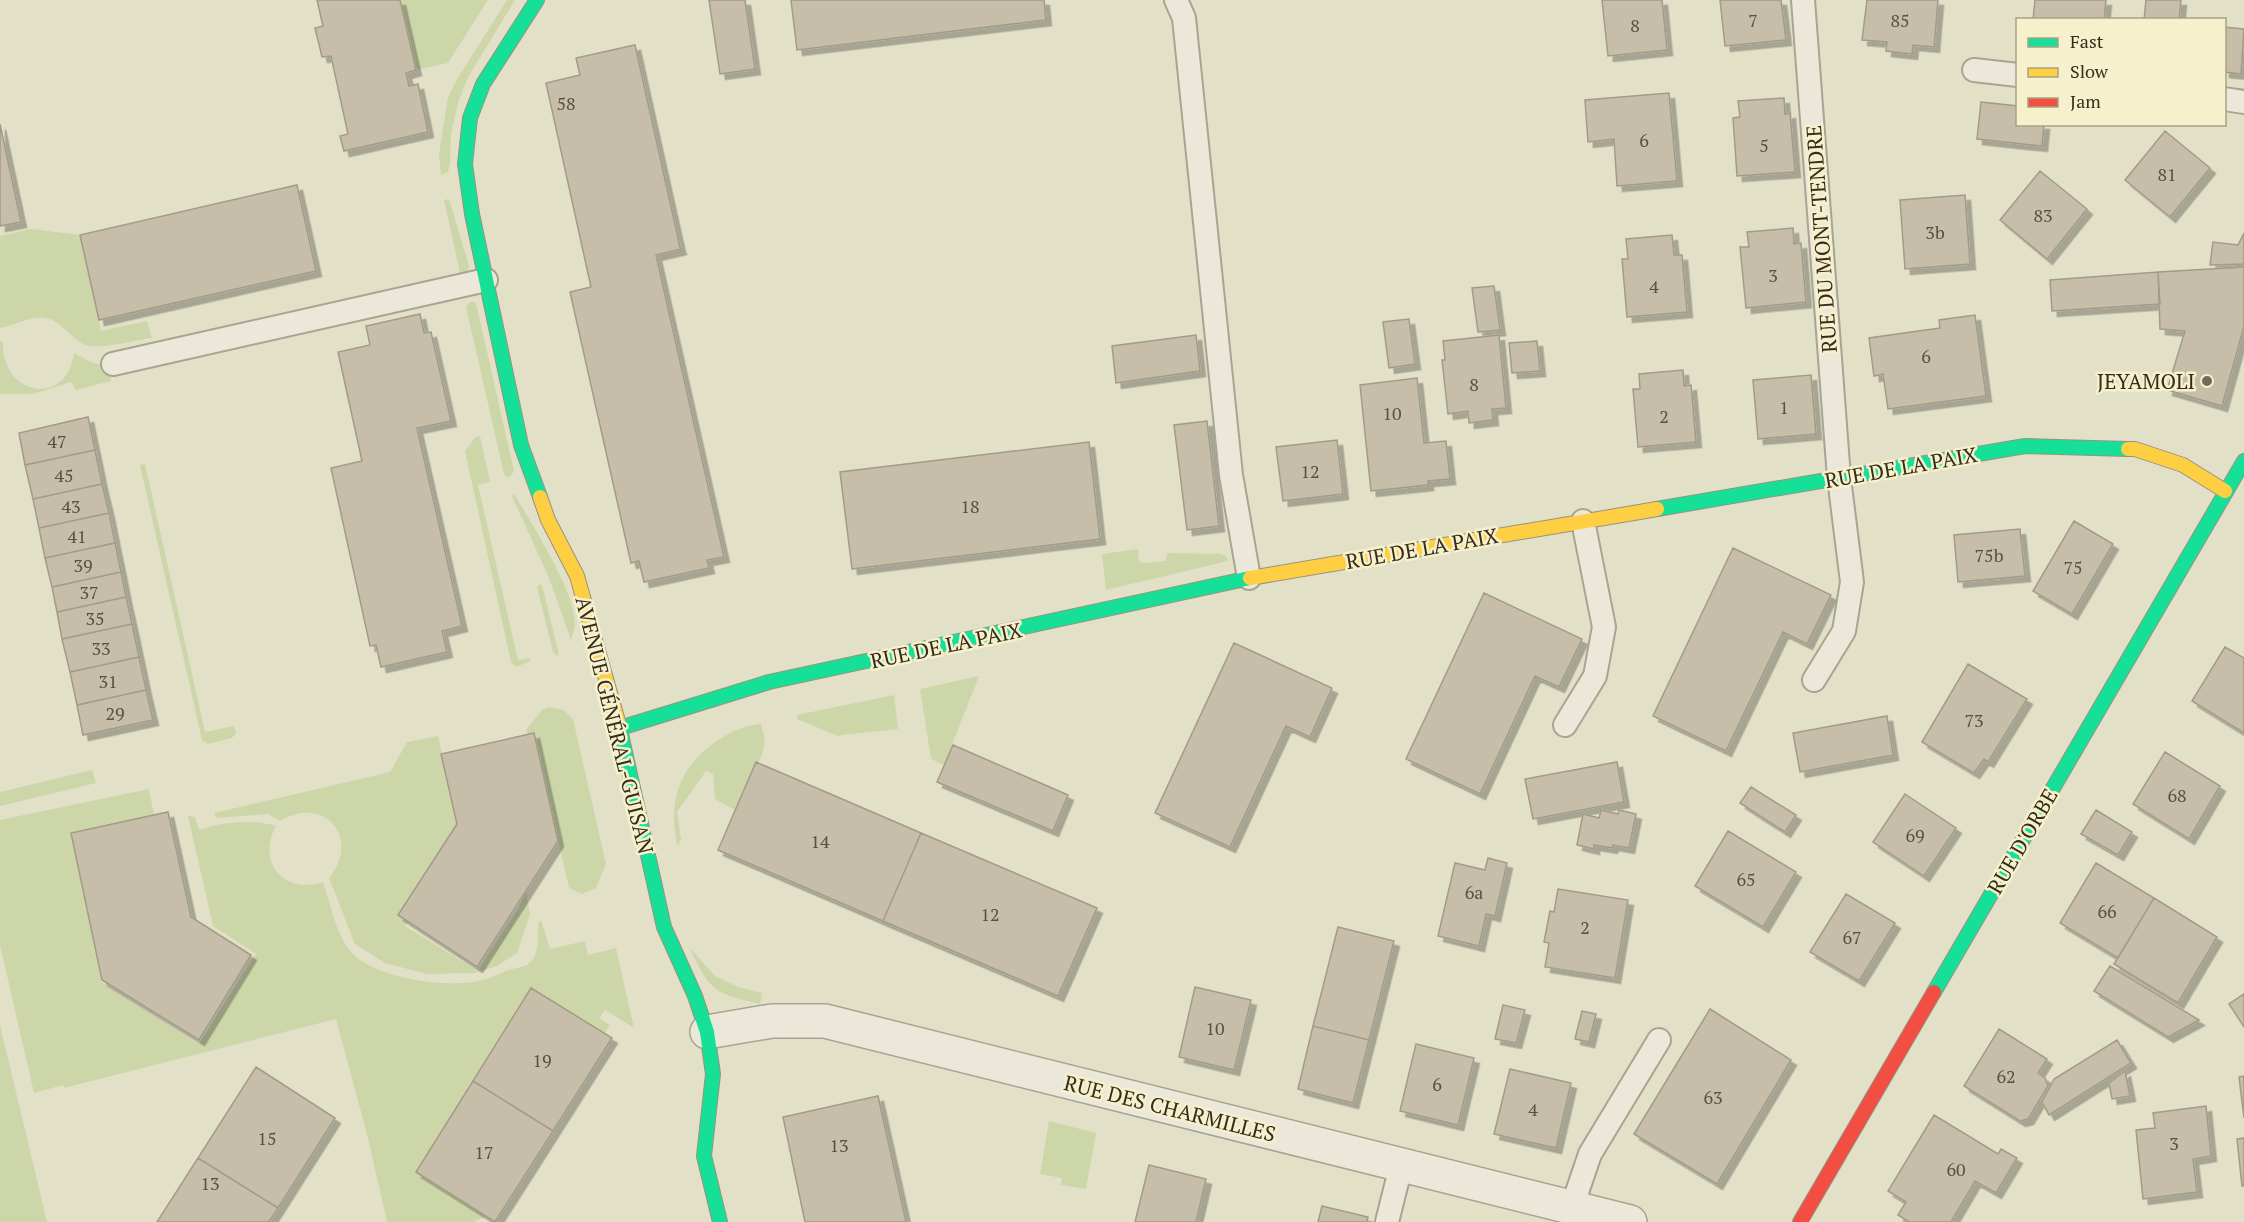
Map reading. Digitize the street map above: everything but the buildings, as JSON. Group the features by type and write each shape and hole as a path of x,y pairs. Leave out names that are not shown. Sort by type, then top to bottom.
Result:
{"street":[{"name":"AVENUE GÉNÉRAL-GUISAN","path":"537,0 483,84 470,118 465,164 472,214 521,445 548,520 577,576 620,728 664,927 695,996 707,1032 713,1074 704,1156 720,1222"},
{"name":"RUE DE LA PAIX","path":"620,728 769,682 1249,578 2025,446 2135,449 2183,465 2225,491"},
{"name":"RUE D'ORBE","path":"1800,1222 2244,461"},
{"name":"RUE DES CHARMILLES","path":"707,1032 772,1021 825,1021 1630,1222"}],"lane":[{"path":"1176,0 1184,18 1231,475 1249,578"},
{"name":"RUE DU MONT-TENDRE","path":"1803,0 1839,478 1852,582 1844,631 1814,680"},
{"path":"1974,70 2016,75"},
{"path":"2226,99 2244,102"},
{"path":"113,364 486,280"},
{"path":"1565,725 1595,676 1604,627 1583,521"},
{"path":"1572,1207 1590,1154 1659,1040"},
{"path":"1387,1222 1401,1166"}],"green space":[{"path":"400,0 488,0 448,63 416,70"},
{"path":"507,0 515,0 468,77 458,103 451,134 450,164 448,172 441,175 439,154 448,97"},
{"path":"449,199 469,266 467,273 461,277 444,200"},
{"path":"31,229 80,235 101,331 147,321 152,338 107,346 90,346 83,344 64,328 46,318 31,319 0,328 0,236"},
{"path":"471,301 476,303 514,471 510,477 504,474 466,307"},
{"path":"3,341 5,359 12,374 22,383 34,388 47,388 59,382 69,371 74,353 93,363 109,366 111,381 76,390 71,382 33,394 0,394 0,342"},
{"path":"480,436 490,482 478,485 518,660 530,658 531,661 516,667 511,662 465,451 474,438"},
{"path":"145,464 205,732 234,726 236,733 232,738 208,744 202,740 140,465"},
{"path":"514,494 561,577 573,612 575,626 571,640 549,578 512,496"},
{"path":"1138,549 1139,561 1143,563 1166,561 1167,553 1220,554 1226,556 1228,561 1106,590 1102,554"},
{"path":"539,584 544,593 559,654 557,656 553,652 537,587"},
{"path":"979,676 944,765 931,759 920,689"},
{"path":"894,695 898,729 841,735 840,737 797,719 797,715"},
{"path":"549,707 564,710 573,719 606,864 596,888 582,894 569,888 534,733 528,734 526,730 542,710"},
{"path":"761,724 765,740 762,755 735,810 715,799 713,774 706,771 677,812 681,840 677,846 675,806 678,790 686,772 694,761 714,743 737,730"},
{"path":"438,736 457,824 398,915 408,922 405,926 478,971 519,908 526,890 530,914 517,953 497,966 475,973 427,974 385,963 355,944 329,878 338,863 341,848 340,835 333,824 324,817 311,813 296,814 280,821 268,814 216,818 214,813 390,772 407,742"},
{"path":"92,770 96,783 0,806 0,792"},
{"path":"149,789 154,815 71,833 102,980 100,981 199,1044 256,954 213,926 188,816 195,817 199,830 237,822 276,826 269,852 277,872 296,884 309,885 323,882 346,946 363,962 395,975 433,982 469,982 525,966 535,955 538,924 541,920 550,949 585,941 588,955 616,948 634,1028 605,1010 599,1018 610,1025 604,1034 531,989 416,1172 487,1216 473,1222 387,1222 368,1138 336,1019 64,1088 63,1085 34,1093 0,945 0,820"},
{"path":"689,947 715,976 738,987 762,993 760,1004 714,988 702,972"},
{"path":"0,1025 47,1222 0,1222"},
{"path":"1049,1121 1096,1133 1086,1189 1061,1185 1062,1178 1040,1174"}],"traffic: fast":[{"path":"537,0 483,84 470,118 465,164 472,214 521,445 540,497"},
{"path":"1657,509 2025,446 2128,449"},
{"path":"1934,992 2244,461"},
{"path":"620,728 769,682 1250,578"},
{"path":"619,725 664,927 695,996 707,1032 713,1074 704,1156 720,1222"}],"traffic: slow":[{"path":"2128,449 2135,449 2183,465 2225,491"},
{"path":"540,497 548,520 577,576 619,725"},
{"path":"1250,578 1657,509"}],"traffic: jam":[{"path":"1800,1222 1934,992"}],"place":[{"name":"JEYAMOLI","path":"2207,381"}]}
